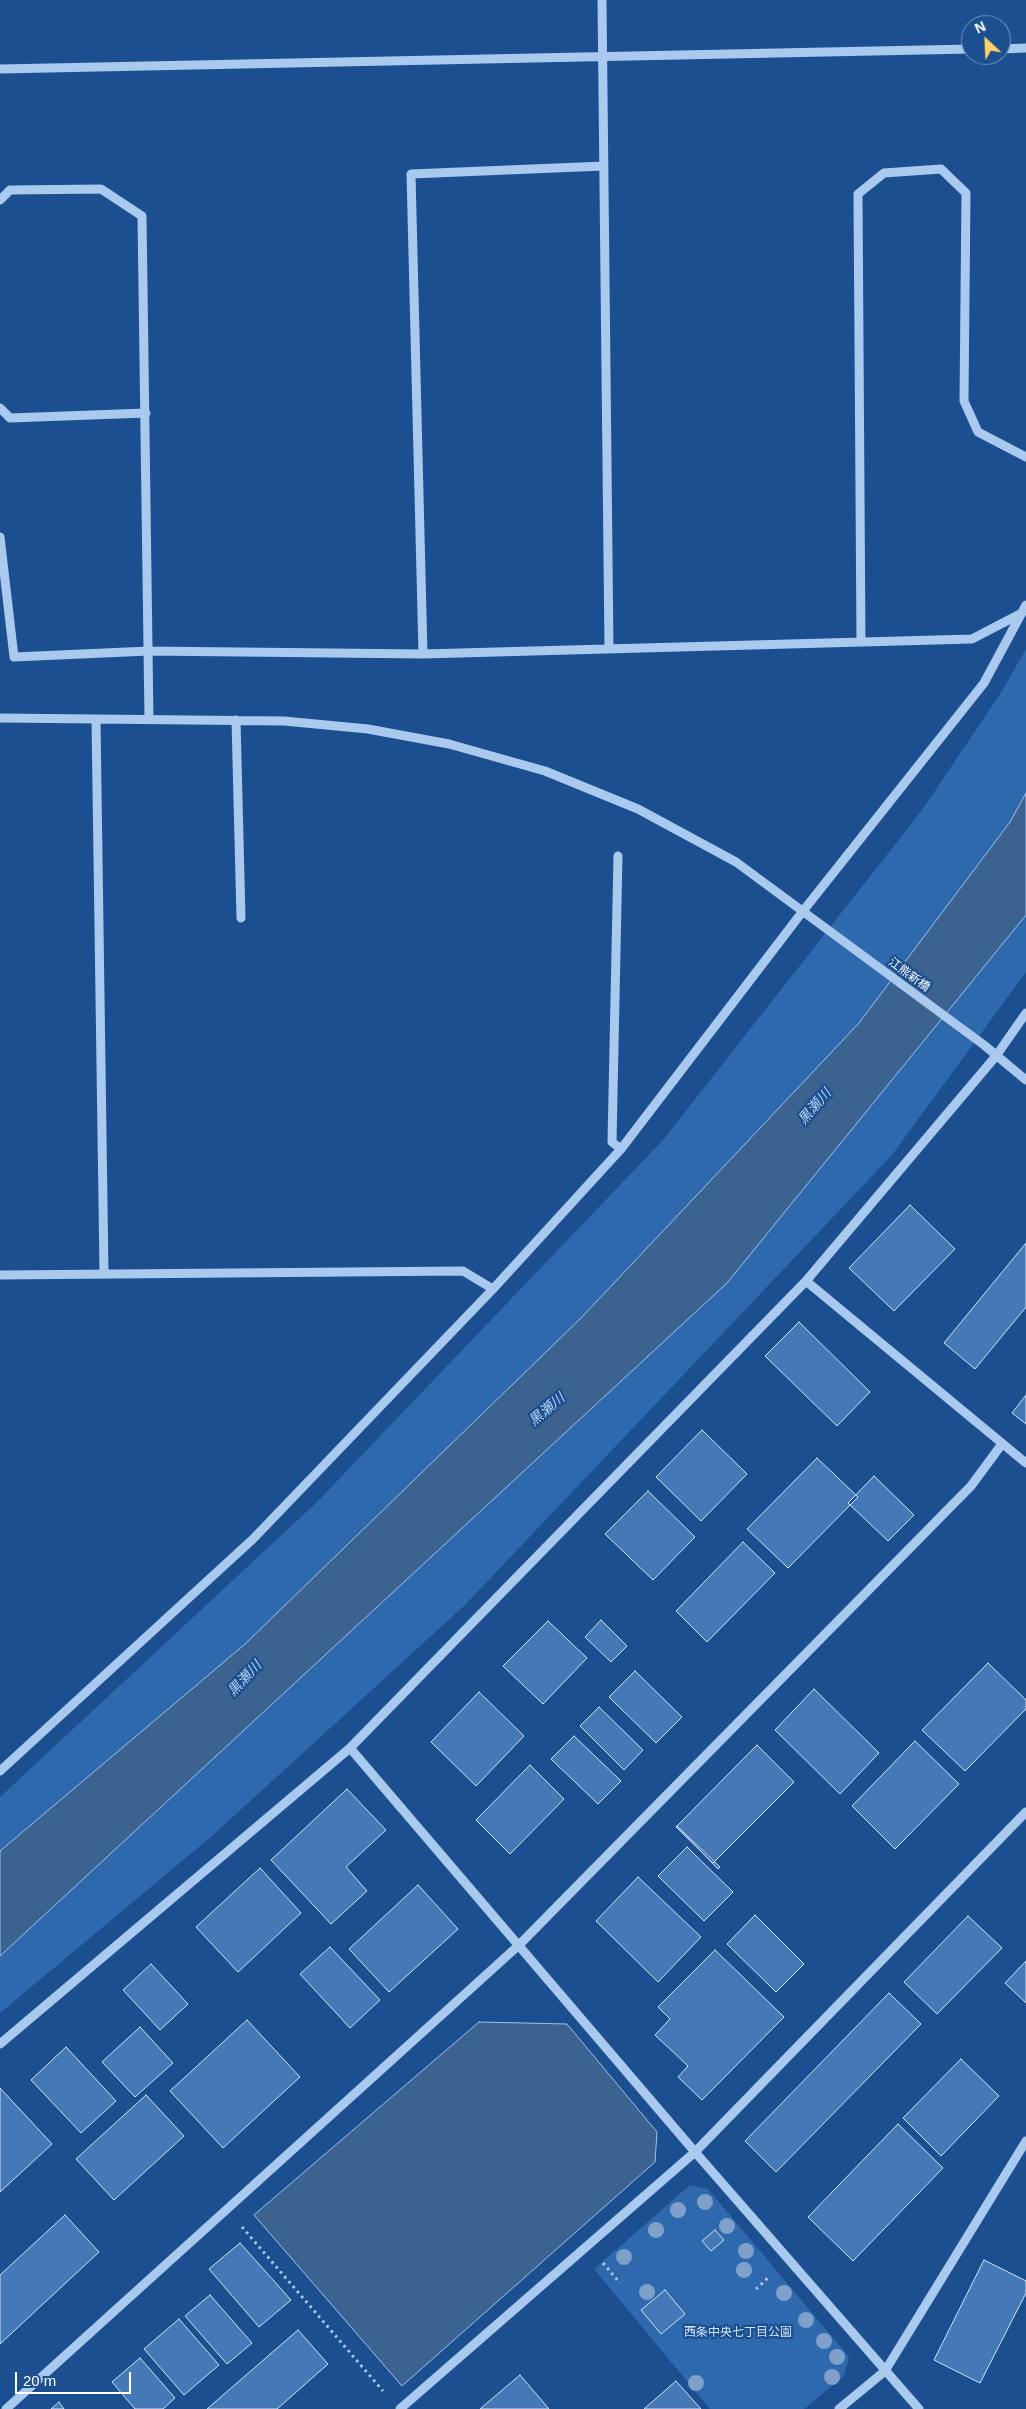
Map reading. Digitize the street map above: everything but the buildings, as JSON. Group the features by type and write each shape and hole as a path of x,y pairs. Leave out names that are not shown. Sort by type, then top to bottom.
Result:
{"street":[{"path":"602,0 609,648"},
{"path":"1011,49 1026,48"},
{"path":"0,69 961,49"},
{"path":"423,654 411,174 604,166"},
{"path":"861,642 858,194 884,173 941,168 966,193 964,401 978,432 1026,457"},
{"path":"0,200 10,190 101,189 142,216 149,720"},
{"path":"0,408 10,418 146,413"},
{"path":"0,537 14,657 149,651 423,654 972,638 1024,609"},
{"path":"0,1771 253,1539 494,1289 621,1150 803,911 984,684 1024,609"},
{"name":"江熊新橋","path":"0,718 284,721 368,729 449,744 544,771 638,809 736,862 803,911 820,926 984,1045 1026,1080"},
{"path":"96,719 104,1273"},
{"path":"236,720 241,918"},
{"path":"618,856 612,1142 621,1150"},
{"path":"0,2044 350,1748 806,1282 996,1056 1026,1013"},
{"path":"0,1275 463,1270 494,1289"},
{"path":"806,1282 1026,1463"},
{"path":"6,2409 519,1945 972,1486 1002,1444"},
{"path":"350,1748 695,2152 919,2409"},
{"path":"400,2409 695,2152 1026,1812"},
{"path":"839,2409 885,2371 1026,2140"}],"path":[{"path":"227,2209 385,2394"}],"green space":[{"path":"1026,649 1026,972 892,1155 465,1605 212,1836 0,2013 0,1797 317,1502 663,1140 922,810 1002,691"},
{"name":"西条中央七丁目公園","path":"690,2185 708,2189 849,2357 844,2376 804,2409 710,2409 594,2269"}],"water":[{"name":"黒瀬川","path":"1026,793 1026,915 727,1283 0,1956 0,1851 244,1645 581,1318 859,1023 1010,822"},
{"path":"479,2022 567,2024 657,2132 655,2162 402,2386 254,2215"}]}
